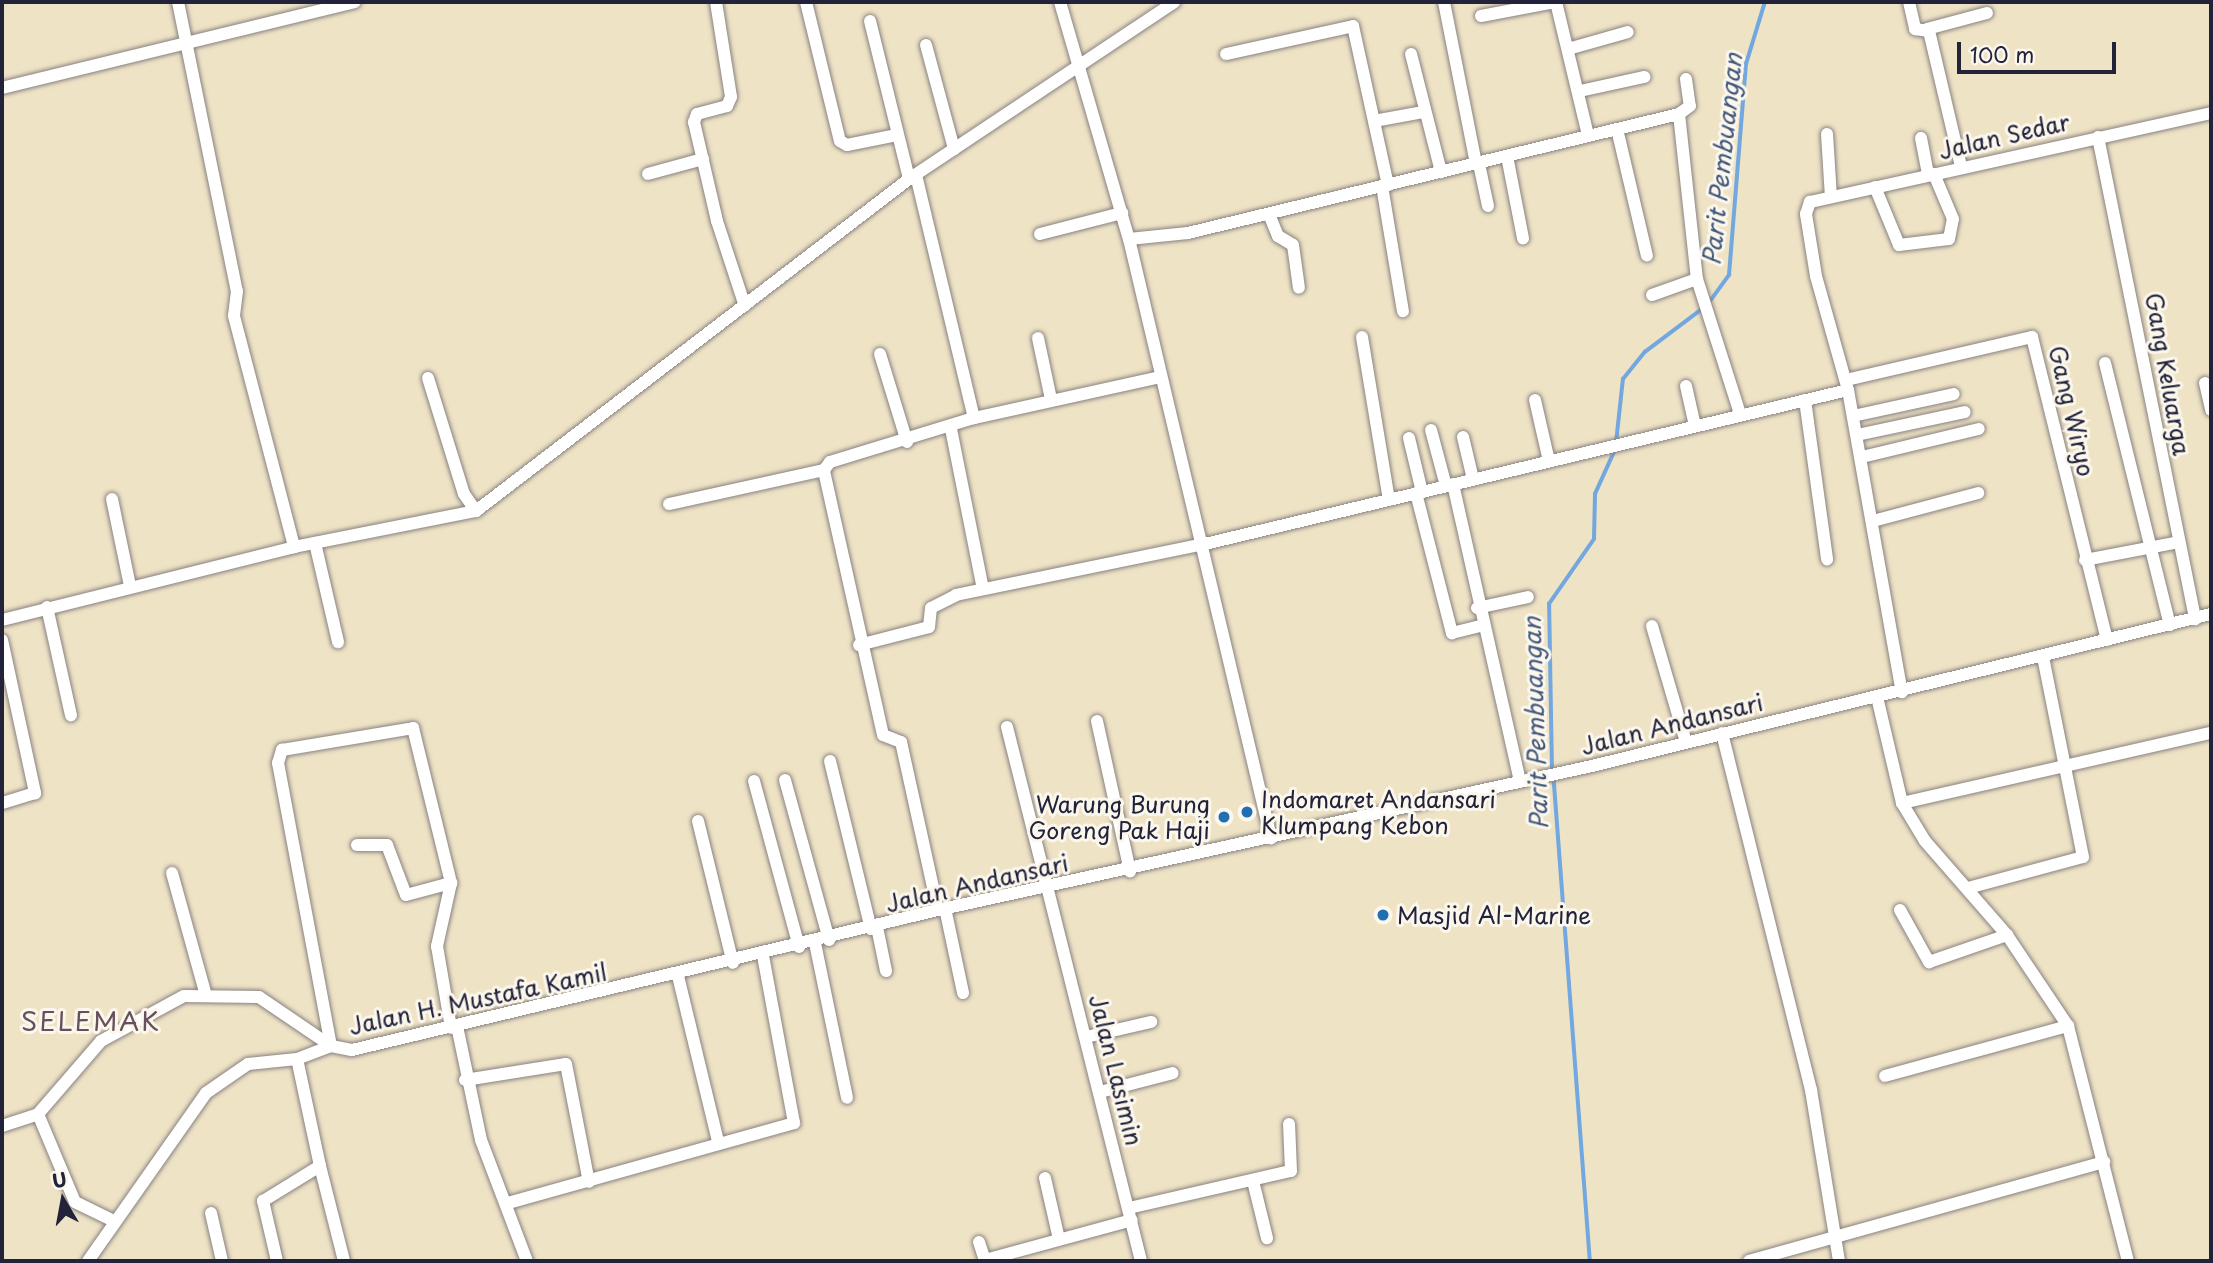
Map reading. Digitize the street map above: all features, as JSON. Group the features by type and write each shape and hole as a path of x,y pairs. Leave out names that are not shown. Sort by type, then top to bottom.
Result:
{"street":[{"path":"178,2 191,44 237,291 234,316 294,547"},
{"path":"2,88 355,2"},
{"path":"716,2 731,97 727,106 694,117 703,159 746,306"},
{"path":"806,2 840,141 846,145 897,135"},
{"path":"1060,2 1129,239 1160,377 1205,544 1271,838"},
{"path":"2,620 294,547 476,511 913,177 1076,64 1174,2"},
{"path":"1444,2 1488,206"},
{"path":"1481,16 1555,2 1580,91 1588,135"},
{"path":"1909,2 1914,29 1927,29 1987,13"},
{"path":"870,21 897,135 913,177 974,418"},
{"path":"1227,54 1353,26 1374,121 1403,311"},
{"path":"1927,29 1961,166"},
{"path":"1568,48 1628,32"},
{"path":"926,45 954,149"},
{"path":"1411,54 1423,112 1441,172"},
{"path":"1580,91 1644,78"},
{"path":"1129,239 1144,242 1269,214 1679,114 1690,106 1686,79"},
{"path":"1374,121 1423,112"},
{"name":"Jalan Sedar","path":"1847,385 1816,276 1807,205 1961,166 2211,113"},
{"path":"1679,114 1700,285 1710,303 1740,414"},
{"path":"1617,129 1647,257"},
{"path":"1827,134 1831,197"},
{"name":"Gang Keluarga","path":"2098,137 2195,619"},
{"path":"1875,187 1899,246 1949,239 1953,219 1931,174 1921,138"},
{"path":"1507,156 1523,239"},
{"path":"648,174 703,159"},
{"path":"1040,234 1122,213"},
{"path":"1269,214 1278,236 1293,245 1299,288"},
{"path":"1652,295 1700,285"},
{"path":"1362,337 1390,499"},
{"name":"Gang Wiryo","path":"1847,385 2032,337 2085,560 2107,640"},
{"path":"1038,338 1051,399"},
{"path":"880,354 907,442"},
{"path":"2105,363 2148,548 2170,625"},
{"path":"669,504 824,470 830,462 951,429 974,418 1160,377"},
{"path":"428,378 464,494 476,511"},
{"path":"2205,383 2211,410"},
{"path":"859,645 929,627 931,608 984,589 1205,544 1805,400 1847,385 1902,692"},
{"path":"1686,386 1695,426"},
{"path":"1853,416 1954,394"},
{"path":"1535,400 1549,461"},
{"path":"1805,400 1827,559"},
{"path":"1857,435 1965,412"},
{"path":"951,429 984,589"},
{"path":"1862,457 1979,429"},
{"path":"1431,430 1450,485 1481,626 1520,782"},
{"path":"1462,437 1473,480"},
{"path":"1409,438 1452,633 1481,626"},
{"path":"824,470 859,645 883,736 901,742 963,993"},
{"path":"1873,521 1978,493"},
{"path":"112,499 130,586"},
{"path":"2085,560 2179,542"},
{"path":"315,543 328,619 338,642"},
{"path":"1477,608 1528,597"},
{"path":"47,607 71,715"},
{"name":"Jalan Andansari","path":"733,963 941,909 1130,871 1560,773 1902,692 2211,614"},
{"path":"1651,626 1686,742"},
{"path":"2,640 36,793 2,803"},
{"path":"1968,888 2080,861 2043,656"},
{"path":"1877,697 1902,803 2007,935 2068,1026 2128,1261"},
{"path":"1097,721 1130,871"},
{"name":"Jalan Lasimin","path":"1007,727 1050,888 1141,1261"},
{"path":"88,1261 206,1093 248,1064 297,1059 331,1046 277,754 348,734 413,728 451,883 437,946 465,1080 527,1261"},
{"path":"1722,733 1811,1090 1839,1261"},
{"path":"1902,803 2064,764 2211,733"},
{"path":"830,761 886,971"},
{"path":"785,780 829,940"},
{"path":"754,781 799,947"},
{"path":"698,821 733,963"},
{"path":"357,845 387,845 406,895 451,883"},
{"path":"172,873 205,992"},
{"path":"1900,910 1929,962 2007,935"},
{"path":"815,943 847,1098"},
{"path":"508,1203 589,1182 718,1141 785,1128 796,1115 763,955"},
{"name":"Jalan H. Mustafa Kamil","path":"38,1114 101,1041 167,1001 205,992 260,998 331,1046 352,1050 733,963"},
{"path":"678,976 718,1141"},
{"path":"1086,1037 1151,1022"},
{"path":"1885,1076 2068,1026"},
{"path":"297,1059 344,1261"},
{"path":"465,1080 566,1065 589,1182"},
{"path":"1100,1092 1174,1073"},
{"path":"2,1126 38,1114 75,1202 114,1221"},
{"path":"979,1242 985,1260 1059,1239 1130,1214 1253,1181 1294,1166 1289,1124"},
{"path":"1749,1261 1835,1241 2104,1162"},
{"path":"277,1261 263,1201 320,1167"},
{"path":"1045,1178 1059,1239"},
{"path":"1253,1181 1267,1238"},
{"path":"211,1213 222,1261"}],"waterway":[{"name":"Parit Pembuangan","path":"1708,304 1729,275 1746,64 1765,2"},
{"name":"Parit Pembuangan","path":"1616,443 1623,379 1645,352 1702,309"},
{"name":"Parit Pembuangan","path":"1552,771 1549,604 1594,539 1595,494 1615,450"},
{"name":"Parit Pembuangan","path":"1554,778 1590,1261"}],"place":[{"name":"Indomaret Andansari Klumpang Kebon","path":"1247,812"},
{"name":"Warung Burung Goreng Pak Haji","path":"1224,817"},
{"name":"Masjid Al-Marine","path":"1383,915"}],"district":[{"name":"SELEMAK","path":"91,1021"}]}
